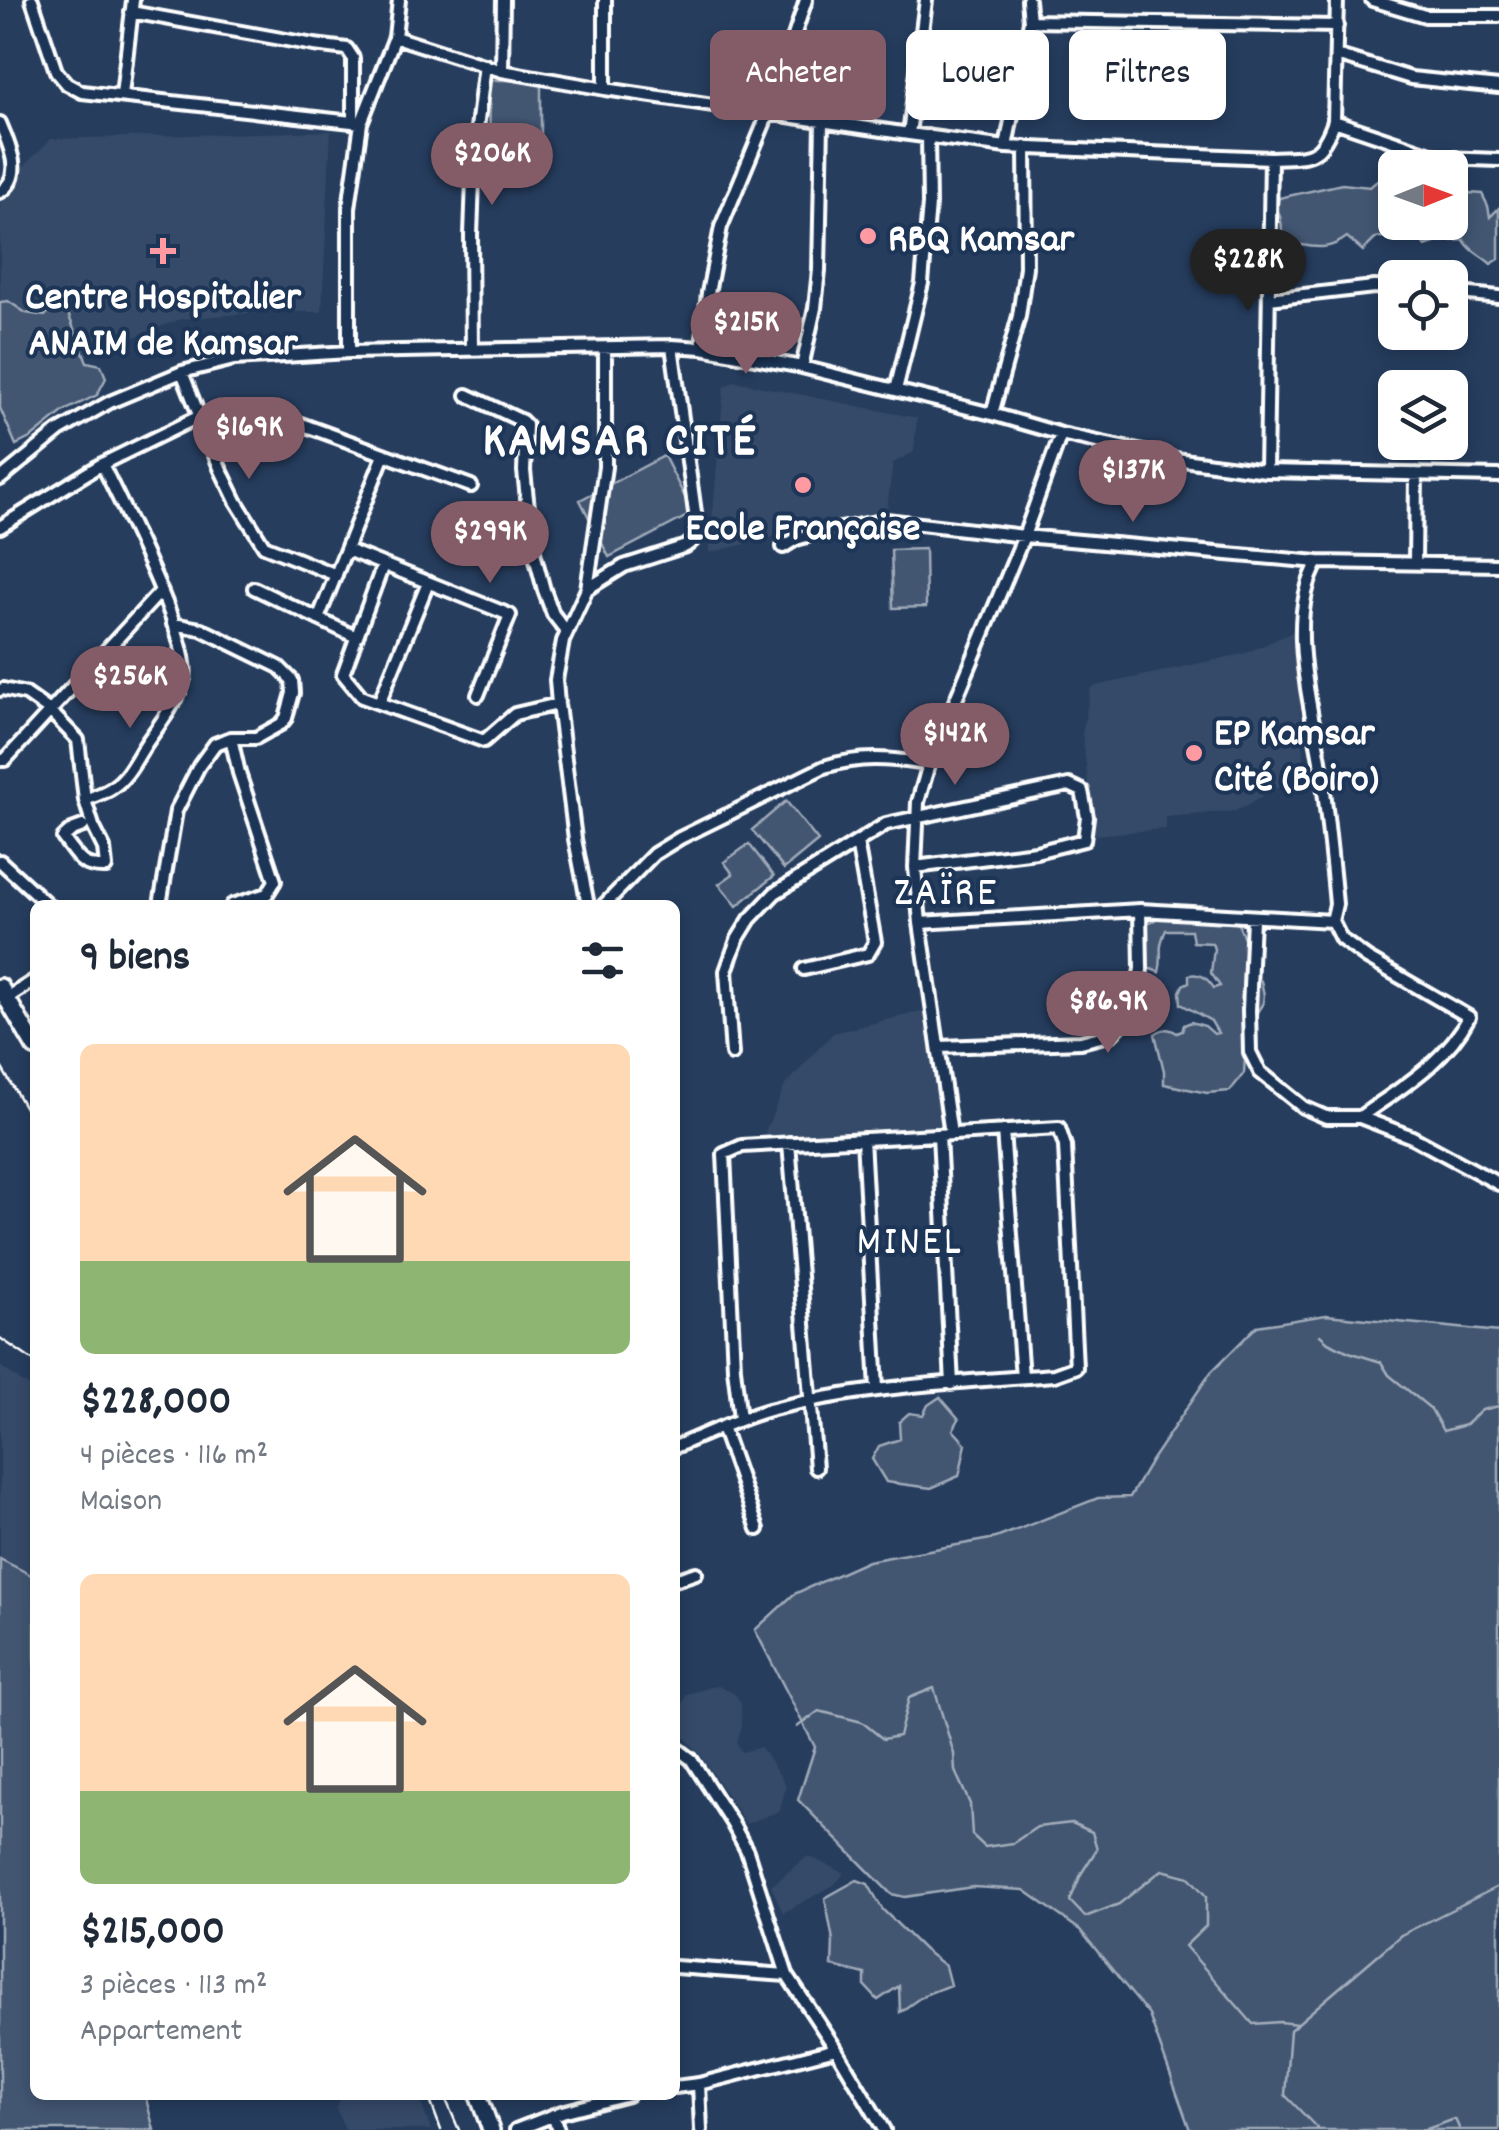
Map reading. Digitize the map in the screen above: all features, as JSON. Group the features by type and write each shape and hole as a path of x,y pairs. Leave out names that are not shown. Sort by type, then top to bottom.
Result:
{"main road":[{"path":"3,993 30,1039"},
{"path":"480,2100 490,2130"}],"street":[{"path":"32,0 56,72 82,92 357,122"},
{"path":"357,122 394,36 399,2 384,0"},
{"path":"502,70 503,0"},
{"path":"605,0 606,89"},
{"path":"796,30 806,0"},
{"path":"910,134 926,0"},
{"path":"1006,146 1030,21 1028,0"},
{"path":"808,120 1025,148 1271,158 1307,156 1321,150 1334,121 1337,0"},
{"path":"1372,0 1425,16 1499,16"},
{"path":"122,95 132,6 348,49 353,58 357,122 349,208 349,352"},
{"path":"1030,21 1336,26"},
{"path":"394,36 502,70 710,105"},
{"path":"1336,55 1412,78 1499,87"},
{"path":"472,350 470,234 474,152 485,65"},
{"path":"702,348 720,227 765,120"},
{"path":"1334,121 1443,158 1499,160"},
{"path":"802,368 819,270 822,122"},
{"path":"0,124 11,150 15,174 10,185 0,192"},
{"path":"896,390 922,283 929,204 928,136"},
{"path":"992,414 1020,316 1026,268 1025,148"},
{"path":"1266,470 1271,158"},
{"path":"1268,299 1378,287"},
{"path":"1468,294 1499,297"},
{"path":"586,589 624,566 686,546 696,536 672,346"},
{"path":"0,478 59,431 110,402 182,372 234,359 349,352 672,346 702,348 802,368 1175,459 1266,470 1499,476"},
{"path":"587,900 575,839 556,680 567,632 586,589 605,467 605,348"},
{"path":"182,372 236,501 264,546 336,575"},
{"path":"467,395 526,425 524,471 532,545 553,614 567,632"},
{"path":"0,527 102,464 198,417"},
{"path":"298,423 471,486"},
{"path":"952,1384 940,1048 920,923 915,867 917,816 929,764 1024,536 1061,434"},
{"path":"318,618 384,455"},
{"path":"85,800 114,787 126,775 160,725 185,677 161,591 102,464"},
{"path":"1416,474 1416,563"},
{"path":"783,547 810,535 886,520 1318,562 1499,565"},
{"path":"347,550 510,616 478,694"},
{"path":"1318,562 1308,578 1303,601 1302,646 1322,772 1336,904 1332,921 1340,938 1367,958 1469,1018 1445,1051 1360,1117"},
{"path":"383,565 343,674 362,697 484,742 515,714 558,704"},
{"path":"378,703 428,583"},
{"path":"254,588 356,638"},
{"path":"0,760 6,760 161,591"},
{"path":"161,900 176,812 206,754 215,744 231,738 256,738 281,724 293,693 292,680 279,667 201,629 173,624"},
{"path":"0,690 26,694 50,711 78,740 85,800 104,848 106,866 83,864 63,838 83,826"},
{"path":"231,738 275,881 268,894 248,900"},
{"path":"609,900 654,854 680,838 824,768 846,760 870,758 929,764"},
{"path":"732,1054 726,971 737,940 750,919 775,893 886,824 1070,785 1082,791 1087,817 1084,840 1036,852 915,867"},
{"path":"804,969 868,954 874,942 857,842"},
{"path":"0,861 43,900"},
{"path":"920,923 1140,910 1332,921"},
{"path":"940,1048 1081,1042 1112,1034 1128,1017 1136,997 1140,910"},
{"path":"1253,918 1248,1010 1250,1052 1260,1072 1303,1107 1326,1117 1360,1117 1412,1137 1499,1184"},
{"path":"3,993 30,982"},
{"path":"680,1445 740,1419 810,1402 877,1389 1054,1374 1076,1367 1065,1146 1058,1128 742,1146 724,1154 740,1419"},
{"path":"1003,1131 1022,1377"},
{"path":"864,1139 877,1389"},
{"path":"789,1144 816,1468"},
{"path":"722,1427 758,1529"},
{"path":"680,1578 696,1573"},
{"path":"680,1751 691,1759 732,1823 747,1851 788,1975 884,2130"},
{"path":"680,1967 788,1975"},
{"path":"680,2087 836,2048"},
{"path":"700,2084 701,2130"},
{"path":"516,2130 553,2114 608,2100"},
{"path":"553,2114 558,2130"}],"shaded area":[{"path":"489,80 541,80 541,148 490,148"},
{"name":"Centre Hospitalier ANAIM de Kamsar","path":"331,131 322,312 181,319 70,362 0,319 0,190 51,139"},
{"path":"1378,180 1378,238 1363,251 1347,237 1326,247 1302,245 1290,262 1278,256 1282,231 1276,207 1279,198 1342,184 1370,187"},
{"path":"1468,192 1482,194 1490,217 1499,208 1499,259 1491,264 1464,240 1468,240"},
{"path":"1421,240 1464,240 1440,241 1425,246"},
{"path":"8,301 26,313 45,316 56,304 65,306 87,362 101,365 106,378 97,395 64,411 16,445 0,408 0,302"},
{"name":"Ecole Française","path":"734,381 917,418 914,452 893,463 887,509 709,553 724,387"},
{"path":"664,456 693,513 609,557 580,500"},
{"path":"925,549 926,607 893,608 891,550"},
{"name":"EP Kamsar Cité (Boiro)","path":"1295,631 1305,773 1236,811 1166,817 1166,829 1094,835 1082,733 1091,687 1246,653"},
{"path":"786,801 818,841 784,869 752,830"},
{"path":"749,844 774,876 737,906 719,884 733,874 724,862"},
{"path":"1158,916 1236,919 1247,945 1253,974 1261,981 1264,995 1247,1028 1244,1073 1230,1091 1207,1093 1164,1084 1155,1034 1166,1029 1177,1033 1191,1022 1218,1033 1211,1021 1181,1004 1183,985 1189,982 1189,975 1194,975 1204,977 1214,988 1220,986 1211,973 1212,943 1193,942 1191,930 1166,930 1159,972 1148,968 1145,928"},
{"path":"931,1009 944,1131 789,1147 765,1132 785,1085 833,1033"},
{"path":"1326,1315 1499,1332 1499,2130 1190,2130 1149,2015 1080,1930 1024,1890 973,1887 905,1897 891,1894 798,1800 815,1747 755,1630 794,1594 868,1561 996,1538 1098,1498 1130,1497 1211,1372 1257,1326"},
{"path":"0,1366 30,1387 30,1574 0,1559"},
{"path":"940,1397 959,1419 953,1430 966,1444 959,1476 931,1488 886,1482 872,1459 879,1446 900,1439 899,1422 909,1413 923,1415 928,1405"},
{"path":"0,1559 30,1574 30,2100 146,2100 154,2130 0,2130"},
{"path":"718,1685 735,1694 741,1703 742,1726 737,1743 742,1752 761,1747 786,1785 780,1811 746,1824 700,1754 680,1732 680,1709 687,1694"},
{"path":"808,1856 845,1873 834,1885 783,1913 771,1886"},
{"path":"857,1880 868,1884 883,1910 945,1966 950,1985 924,1995 900,2012 899,1986 878,2000 865,1986 865,1974 832,1966 833,1940 825,1898"},
{"path":"340,2100 420,2100 431,2130 345,2130 336,2108"}],"waterway":[{"path":"1320,1335 1349,1352 1381,1362 1389,1375 1431,1409 1443,1431 1465,1425 1482,1410 1499,1406"},
{"path":"797,1727 819,1711 862,1722 883,1739 899,1736 909,1698 934,1688 954,1754 955,1771 970,1804 972,1835 985,1847 1013,1843 1037,1827 1072,1823 1092,1832 1097,1849 1070,1901 1085,1917 1119,1904 1162,1870 1189,1877 1206,1896 1206,1926 1185,1946 1253,2024 1297,2024"},
{"path":"1319,2130 1285,2095 1290,2030 1401,1935 1499,1886"},
{"path":"1424,2130 1455,2119 1460,2130"}],"railway":[{"path":"0,1065 30,1116"},
{"path":"0,1338 30,1359"},
{"path":"430,2100 441,2130"},
{"path":"446,2100 459,2130"}],"place":[{"name":"RBQ Kamsar","path":"868,236"},
{"name":"Centre Hospitalier ANAIM de Kamsar","path":"163,251"},
{"name":"Ecole Française","path":"803,485"},
{"name":"EP Kamsar Cité (Boiro)","path":"1194,753"}],"district":[{"name":"KAMSAR CITÉ","path":"620,436"},
{"name":"ZAÏRE","path":"946,889"},
{"name":"MINEL","path":"910,1238"}]}
